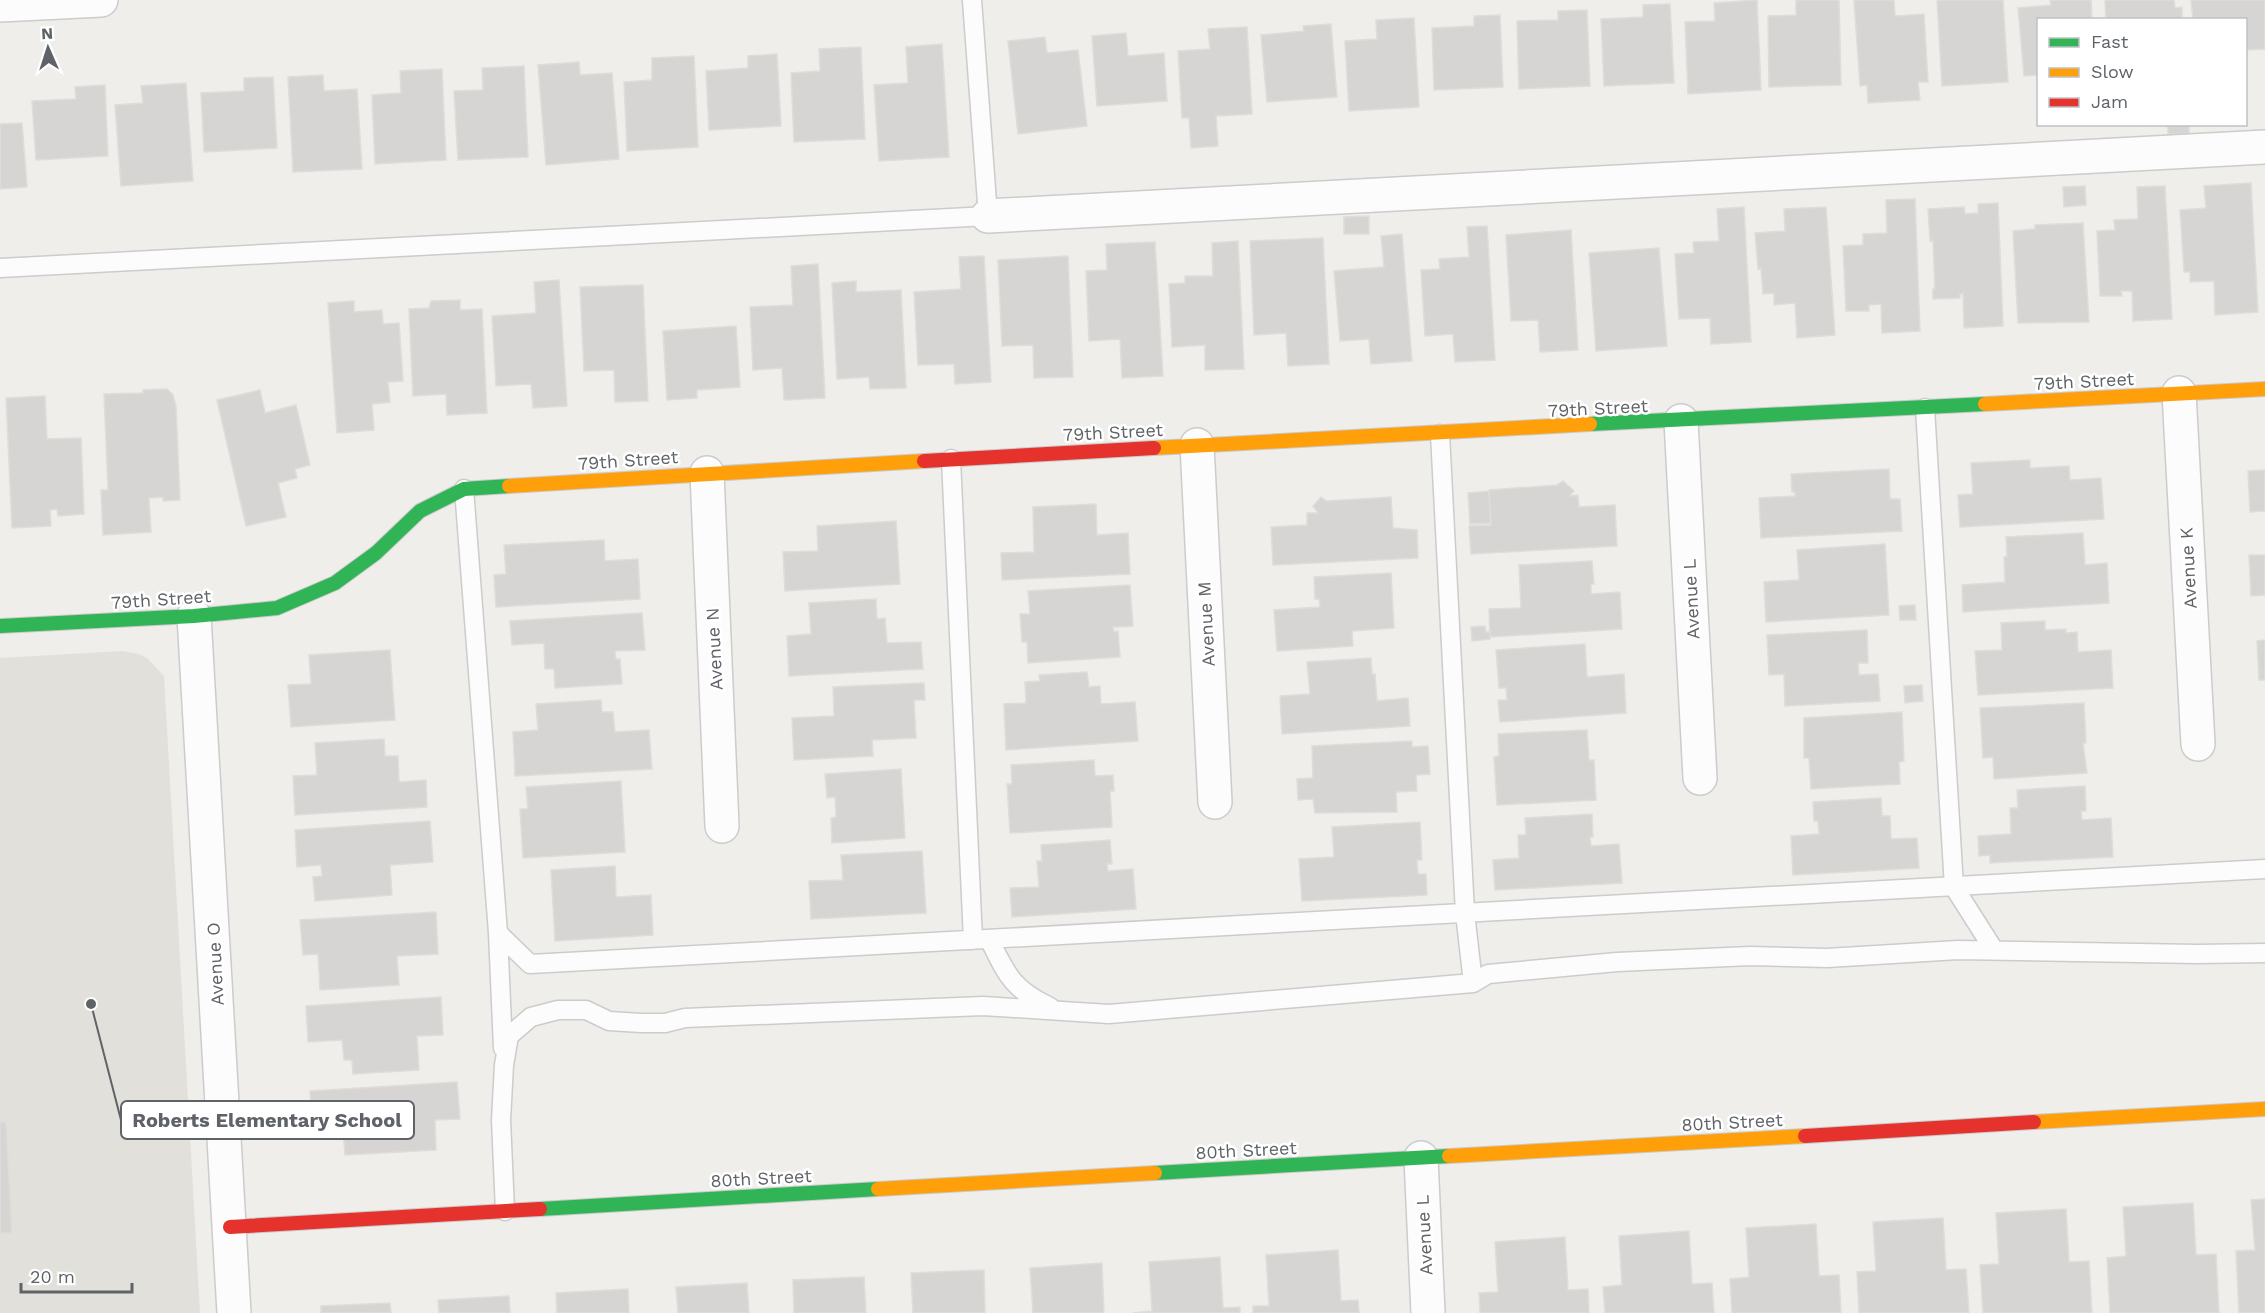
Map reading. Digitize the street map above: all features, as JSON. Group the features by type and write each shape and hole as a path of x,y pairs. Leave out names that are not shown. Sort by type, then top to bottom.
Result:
{"street":[{"path":"0,5 101,0"},
{"path":"988,216 2265,147"},
{"name":"79th Street","path":"0,626 194,616 277,608 335,583 376,553 420,511 464,489 1197,445 2265,389"},
{"name":"Avenue K","path":"2179,393 2198,744"},
{"name":"Avenue L","path":"1681,421 1700,778"},
{"name":"Avenue M","path":"1197,445 1215,802"},
{"name":"Avenue N","path":"707,473 722,826"},
{"name":"Avenue O","path":"194,616 234,1313"},
{"name":"80th Street","path":"230,1227 2265,1109"},
{"name":"Avenue L","path":"1420,1158 1428,1313"}],"lane":[{"path":"0,268 988,216 972,0"},
{"path":"1925,408 1954,886 1995,950"},
{"path":"1440,434 1465,913 1473,983"},
{"path":"951,459 981,939 1009,978 1031,998 1058,1010"},
{"path":"464,489 498,933 504,1065 501,1120 505,1210"},
{"path":"498,933 530,964 2265,869"},
{"path":"504,1065 509,1036 531,1017 558,1010 586,1010 609,1021 641,1023 665,1023 696,1018 983,1006 1109,1014 1473,983 1488,974 1617,962 1750,956 1827,958 1995,950 2265,953"}],"shaded area":[{"path":"122,651 147,658 164,676 200,1313 0,1313 0,658"}],"building":[{"path":"1757,0 1761,90 1688,94 1685,22 1715,21 1714,3"},
{"path":"1796,0 1839,0 1841,85 1769,87 1768,16 1796,15"},
{"path":"1854,0 1894,0 1895,16 1924,14 1928,82 1918,82 1920,100 1868,103 1867,85 1860,86"},
{"path":"1937,0 2003,0 2008,82 1942,86"},
{"path":"2050,0 2091,0 2092,18 2037,18 2037,75 2024,76 2018,8 2051,5"},
{"path":"2105,0 2174,0 2175,8 2182,7 2182,18 2106,18"},
{"path":"2191,0 2265,0 2265,49 2247,50 2247,18 2193,18"},
{"path":"1670,4 1674,83 1604,86 1601,19 1643,17 1643,5"},
{"path":"1587,10 1590,86 1519,89 1517,21 1558,20 1558,11"},
{"path":"1500,15 1503,87 1434,90 1432,28 1474,26 1474,16"},
{"path":"1414,18 1419,107 1349,111 1345,41 1377,39 1376,20"},
{"path":"1331,24 1337,97 1267,102 1261,35 1304,31 1303,26"},
{"path":"1247,27 1252,114 1216,116 1218,146 1191,148 1189,118 1182,118 1178,51 1210,49 1208,29"},
{"path":"1126,33 1128,56 1164,53 1167,101 1097,106 1092,36"},
{"path":"1045,37 1047,53 1078,50 1087,126 1018,134 1008,41"},
{"path":"942,44 949,157 879,161 874,85 908,83 906,47"},
{"path":"861,47 865,139 794,142 791,73 820,71 819,49"},
{"path":"777,54 781,126 709,130 706,71 748,68 748,56"},
{"path":"694,56 698,147 627,151 624,82 652,80 652,58"},
{"path":"579,62 580,75 612,73 619,159 546,165 538,65"},
{"path":"524,66 528,157 458,160 454,91 483,90 482,68"},
{"path":"442,69 446,160 375,164 372,95 401,93 400,71"},
{"path":"323,75 324,91 357,89 362,169 293,172 288,77"},
{"path":"273,77 277,148 204,152 201,93 244,91 244,78"},
{"path":"186,83 193,181 121,186 115,105 143,103 141,86"},
{"path":"105,85 108,156 36,160 32,101 76,99 75,87"},
{"path":"22,123 27,187 0,189 0,124"},
{"path":"2168,126 2189,126 2189,133 2168,134"},
{"path":"2251,183 2258,312 2215,315 2214,281 2190,282 2190,272 2184,272 2180,210 2206,208 2204,186"},
{"path":"2085,186 2086,205 2064,207 2063,187"},
{"path":"2165,186 2172,319 2133,321 2132,291 2121,291 2122,296 2100,296 2097,231 2115,230 2114,220 2138,219 2137,187"},
{"path":"1915,199 1920,331 1882,333 1881,304 1869,305 1869,311 1846,311 1843,246 1863,245 1863,234 1887,233 1886,200"},
{"path":"1998,203 2003,326 1964,328 1963,293 1960,294 1960,298 1933,299 1933,289 1935,289 1933,240 1930,241 1928,209 1964,207 1965,214 1978,213 1978,204"},
{"path":"1744,207 1751,342 1711,344 1710,318 1679,319 1675,254 1694,253 1693,242 1719,241 1717,209"},
{"path":"1826,207 1835,335 1797,338 1795,303 1774,305 1774,293 1763,294 1755,233 1785,231 1784,209"},
{"path":"1369,216 1369,234 1344,234 1344,217"},
{"path":"2083,223 2089,322 2018,323 2013,231 2035,229 2035,225"},
{"path":"1487,226 1495,360 1455,362 1453,334 1425,336 1421,270 1440,269 1439,259 1469,257 1467,227"},
{"path":"1571,230 1578,350 1540,352 1538,320 1511,321 1506,235"},
{"path":"1402,234 1412,361 1371,364 1369,339 1340,341 1334,271 1384,267 1381,236"},
{"path":"1323,238 1329,364 1288,366 1286,333 1254,335 1250,241"},
{"path":"1238,241 1244,369 1205,370 1205,345 1172,347 1169,284 1185,283 1185,276 1213,276 1212,243"},
{"path":"1155,242 1163,376 1122,378 1120,339 1089,341 1086,271 1107,270 1106,244"},
{"path":"1659,248 1667,346 1596,351 1589,253"},
{"path":"984,256 991,382 955,384 954,364 918,365 914,292 961,289 959,257"},
{"path":"1068,256 1073,377 1034,378 1033,345 1002,346 998,260"},
{"path":"818,264 825,398 784,400 782,368 753,370 750,307 793,305 791,266"},
{"path":"559,280 567,406 533,408 531,384 496,386 492,316 536,313 534,282"},
{"path":"856,281 856,292 901,290 906,388 870,389 869,377 837,379 832,283"},
{"path":"643,285 648,401 615,402 614,370 584,371 580,287"},
{"path":"460,300 460,310 482,309 487,413 447,415 446,394 413,396 409,309 429,308 431,301"},
{"path":"354,301 354,312 382,310 383,324 399,323 403,381 388,382 390,402 372,404 374,430 337,433 328,303"},
{"path":"736,326 740,387 697,390 697,398 667,400 663,331"},
{"path":"167,389 173,395 176,406 180,500 163,501 163,497 149,498 151,532 103,535 101,490 108,490 104,394 143,393 143,390"},
{"path":"260,390 265,413 296,405 310,465 295,469 297,478 278,483 286,517 246,526 217,400"},
{"path":"45,396 47,439 81,438 84,514 58,516 57,509 50,510 51,526 12,528 6,398"},
{"path":"2030,460 2030,468 2069,466 2070,480 2101,478 2104,519 1960,527 1958,495 1973,494 1971,463"},
{"path":"1889,469 1890,499 1900,499 1902,531 1761,538 1759,498 1795,496 1795,492 1792,492 1791,474"},
{"path":"2265,470 2265,511 2250,512 2248,471"},
{"path":"1563,481 1574,491 1569,496 1578,495 1579,507 1615,505 1617,546 1471,554 1469,526 1491,525 1489,490 1557,485"},
{"path":"1489,491 1491,523 1470,524 1468,493"},
{"path":"1321,497 1326,501 1391,497 1393,528 1417,530 1418,558 1273,565 1271,527 1307,525 1307,513 1318,513 1313,506"},
{"path":"1096,504 1097,535 1128,533 1130,574 1002,580 1001,553 1034,552 1033,507"},
{"path":"896,521 900,584 785,591 783,552 818,551 817,526"},
{"path":"2083,533 2085,565 2107,563 2109,603 1963,612 1962,585 2005,582 2006,537"},
{"path":"604,540 605,561 638,559 640,599 496,607 494,575 506,574 504,545"},
{"path":"1885,544 1889,615 1766,622 1764,582 1799,580 1797,550"},
{"path":"2249,555 2265,555 2265,595 2251,596"},
{"path":"1592,561 1594,584 1591,584 1591,594 1620,592 1622,629 1490,637 1489,609 1521,608 1519,565"},
{"path":"1391,573 1394,628 1352,631 1353,646 1277,651 1274,610 1320,607 1319,599 1315,599 1314,577"},
{"path":"1130,585 1133,626 1113,627 1114,632 1118,631 1120,657 1028,663 1027,642 1022,642 1020,614 1030,614 1028,591"},
{"path":"876,599 877,619 885,618 887,643 921,642 923,669 789,676 787,636 811,634 809,603"},
{"path":"1915,605 1916,620 1900,620 1899,606"},
{"path":"642,613 645,650 615,651 616,659 620,659 622,684 555,688 554,669 545,669 544,643 512,645 510,621"},
{"path":"2045,621 2045,630 2066,629 2066,633 2077,632 2078,652 2111,650 2113,688 1978,695 1975,651 2002,650 2001,623"},
{"path":"1485,626 1486,632 1490,631 1490,639 1472,641 1471,627"},
{"path":"1867,630 1868,663 1858,663 1859,675 1878,674 1880,701 1785,706 1784,674 1769,675 1767,635"},
{"path":"2265,640 2265,680 2259,680 2257,641"},
{"path":"1585,644 1587,677 1624,674 1626,713 1500,722 1498,700 1507,700 1506,688 1499,688 1496,650"},
{"path":"390,650 395,720 291,727 288,685 311,684 309,655"},
{"path":"1371,658 1377,701 1408,698 1410,726 1282,734 1280,696 1310,694 1307,662"},
{"path":"1087,672 1089,687 1100,686 1101,704 1135,702 1138,741 1006,750 1004,704 1026,703 1025,682 1040,681 1039,675"},
{"path":"924,683 925,700 914,700 916,738 872,740 873,756 794,760 792,718 834,716 833,687"},
{"path":"1922,685 1923,701 1905,703 1904,686"},
{"path":"601,700 602,712 613,712 615,732 649,730 652,769 515,776 513,732 538,730 536,704"},
{"path":"2084,703 2086,743 2083,743 2087,773 1994,779 1993,757 1983,758 1980,708"},
{"path":"1902,712 1904,761 1899,762 1900,784 1811,789 1809,758 1804,758 1804,718"},
{"path":"1587,730 1589,760 1594,760 1596,800 1497,805 1494,757 1499,756 1498,734"},
{"path":"384,739 385,756 398,756 399,782 426,780 427,807 295,815 293,776 317,775 315,743"},
{"path":"1412,741 1412,747 1428,746 1430,774 1416,775 1417,791 1396,792 1397,812 1315,813 1313,799 1298,800 1297,779 1313,778 1312,746"},
{"path":"1094,760 1095,776 1113,775 1114,791 1110,791 1112,827 1010,833 1007,784 1012,784 1011,765"},
{"path":"901,769 905,838 832,843 831,818 836,817 835,797 827,798 825,774"},
{"path":"621,781 625,852 523,858 520,809 528,809 526,787"},
{"path":"2085,786 2086,811 2081,811 2082,820 2111,818 2113,857 1990,863 1990,855 1979,856 1978,836 2011,834 2010,808 2018,808 2017,790"},
{"path":"1881,798 1882,816 1890,816 1891,839 1917,838 1919,868 1793,875 1791,836 1819,834 1818,821 1814,821 1813,802"},
{"path":"1592,814 1591,846 1619,844 1622,883 1495,890 1493,860 1519,858 1518,835 1526,835 1525,818"},
{"path":"430,821 433,862 390,865 392,895 315,901 313,877 322,876 321,865 297,867 295,830"},
{"path":"1420,822 1422,860 1417,860 1418,874 1426,874 1427,895 1302,901 1299,859 1334,857 1332,827"},
{"path":"1110,840 1112,864 1107,864 1108,871 1133,869 1136,909 1012,917 1010,888 1039,887 1037,861 1042,861 1041,845"},
{"path":"922,851 926,913 811,919 809,881 843,880 841,855"},
{"path":"615,866 616,897 651,895 653,935 555,941 551,870"},
{"path":"436,912 438,954 397,956 399,985 320,990 318,954 303,955 300,920"},
{"path":"441,997 443,1035 417,1036 419,1070 353,1074 352,1060 344,1060 342,1040 308,1042 306,1006"},
{"path":"457,1082 460,1119 435,1120 436,1150 345,1155 343,1128 312,1130 310,1091"},
{"path":"0,1122 6,1122 12,1233 0,1233"},
{"path":"0,1122 6,1122 12,1233 0,1233"},
{"path":"2265,1199 2265,1313 2239,1313 2236,1251 2255,1250 2251,1200"},
{"path":"2193,1203 2196,1255 2216,1254 2219,1313 2110,1313 2107,1258 2126,1256 2123,1207"},
{"path":"2066,1209 2069,1262 2089,1261 2092,1313 1983,1313 1980,1265 1999,1264 1996,1213"},
{"path":"1943,1218 1946,1270 1966,1269 1969,1313 1859,1313 1857,1272 1876,1271 1873,1222"},
{"path":"1816,1224 1819,1276 1839,1275 1841,1313 1732,1313 1730,1279 1749,1277 1746,1228"},
{"path":"1689,1231 1692,1284 1712,1283 1714,1313 1605,1313 1603,1287 1622,1285 1619,1236"},
{"path":"1565,1237 1568,1290 1588,1289 1589,1313 1480,1313 1479,1293 1498,1292 1495,1242"},
{"path":"1338,1250 1341,1301 1358,1300 1359,1313 1253,1313 1253,1306 1269,1306 1266,1255"},
{"path":"1220,1257 1223,1308 1240,1307 1240,1313 1133,1313 1152,1311 1149,1262"},
{"path":"1102,1263 1104,1313 1033,1313 1030,1268"},
{"path":"984,1270 985,1313 913,1313 911,1273"},
{"path":"864,1277 866,1313 794,1313 793,1280"},
{"path":"747,1283 749,1313 678,1313 676,1287"},
{"path":"628,1289 629,1313 557,1313 556,1293"},
{"path":"509,1296 510,1313 439,1313 438,1300"},
{"path":"390,1303 391,1313 321,1313 321,1306"}],"traffic: fast":[{"path":"1590,424 1985,404"},
{"path":"0,626 194,616 277,608 335,583 376,553 420,511 464,489 509,486"},
{"path":"1155,1173 1449,1156"},
{"path":"540,1209 878,1189"}],"traffic: slow":[{"path":"1985,404 2265,389"},
{"path":"1154,448 1590,424"},
{"path":"509,486 924,461"},
{"path":"2034,1122 2265,1109"},
{"path":"1449,1156 1805,1136"},
{"path":"878,1189 1155,1173"}],"traffic: jam":[{"path":"924,461 1154,448"},
{"path":"1805,1136 2034,1122"},
{"path":"230,1227 540,1209"}],"place":[{"name":"Roberts Elementary School","path":"91,1004"}]}
